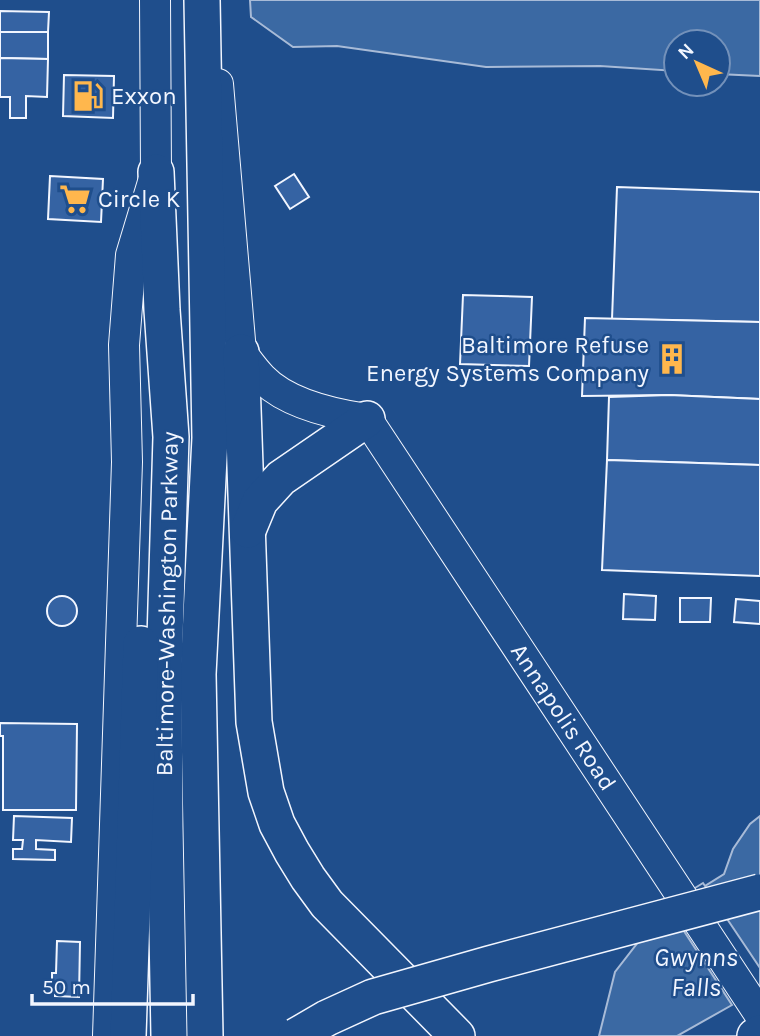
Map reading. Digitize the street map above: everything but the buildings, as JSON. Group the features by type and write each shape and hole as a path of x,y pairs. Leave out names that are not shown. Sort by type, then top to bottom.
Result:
{"highway":[{"name":"Baltimore-Washington Parkway","path":"202,0 210,438 198,674 205,1036"},
{"path":"128,1036 152,673 147,440 153,365 162,310 156,172"},
{"path":"242,352 254,722 266,792 277,824 308,878 327,904 457,1036"},
{"path":"248,530 260,501 281,478 367,419"},
{"name":"Baltimore-Washington Parkway","path":"152,673 169,1036"},
{"path":"296,1036 373,997 760,892"},
{"path":"755,1036 760,1033"}],"main road":[{"path":"108,1036 127,462 124,345 131,255 156,172 155,0"},
{"path":"211,0 242,352 262,379 282,393 333,414 367,419"},
{"name":"Annapolis Road","path":"367,419 760,1015"}],"water":[{"path":"250,0 760,0 760,76 732,75 732,28 662,28 662,70 600,66 486,67 337,46 293,47 251,17"},
{"name":"Gwynns Falls","path":"760,816 760,1036 599,1036 615,972 660,914 724,874 733,849 750,824"}],"pier":[{"path":"703,883 760,968 760,1036 677,1036 732,1005 680,925 658,911"}],"place":[{"name":"Exxon","path":"88,96"},
{"name":"Circle K","path":"75,199"},
{"name":"Baltimore Refuse Energy Systems Company","path":"672,359"}]}
